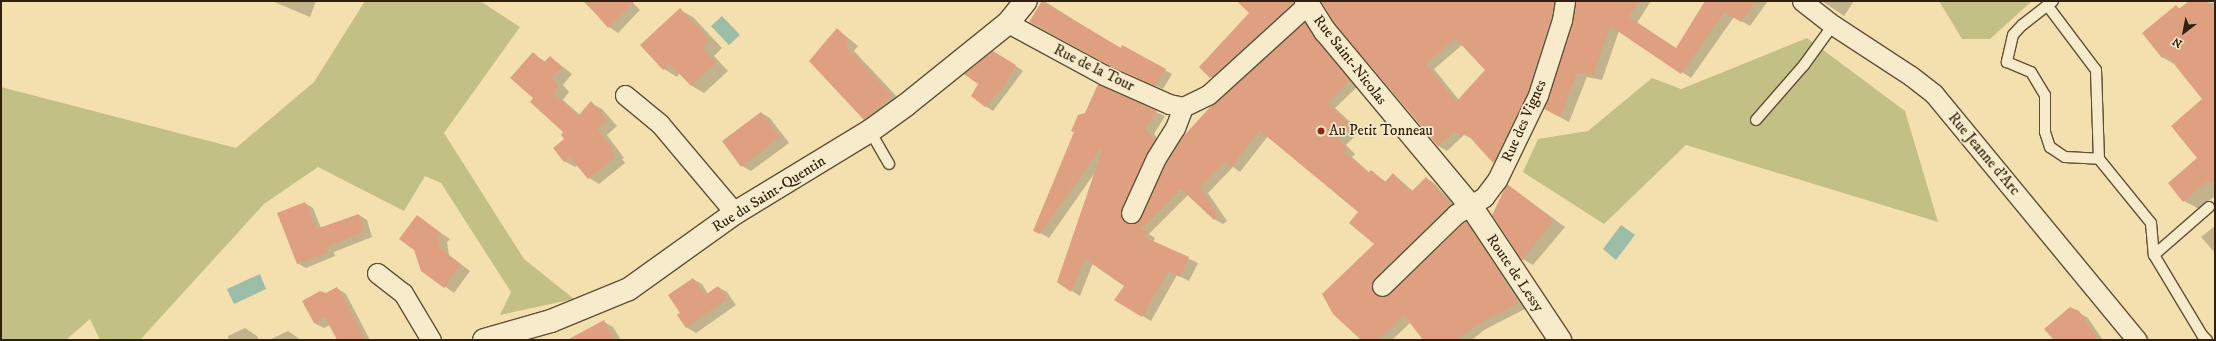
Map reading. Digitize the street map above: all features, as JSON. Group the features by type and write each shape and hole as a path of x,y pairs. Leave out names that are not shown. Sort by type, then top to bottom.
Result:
{"street":[{"name":"Rue du Saint-Quentin","path":"484,340 551,321 629,289 735,213 870,131 906,105 1008,23 1026,1"},
{"name":"Rue des Vignes","path":"1382,286 1456,214 1484,197 1498,180 1538,95 1562,20 1565,1"},
{"name":"Rue Jeanne d'Arc","path":"1802,1 1832,25 1911,76 1934,94 2137,340"},
{"name":"Rue Saint-Nicolas","path":"1307,2 1325,31 1471,206"},
{"path":"1131,213 1156,158 1175,128 1183,107 1208,95 1307,2"},
{"name":"Rue de la Tour","path":"1008,23 1104,75 1169,104 1183,107"},
{"path":"625,95 660,124 735,213"},
{"name":"Route de Lessy","path":"1471,206 1560,340"},
{"path":"378,272 403,293 431,340"}],"lane":[{"path":"2099,159 2065,157 2050,146 2045,132 2045,95 2031,72 2007,62 2013,36 2022,25 2050,3 2096,70 2099,159 2151,223 2154,255 2202,335 2208,340"},
{"path":"1756,120 1804,65 1832,25"},
{"path":"870,131 889,164"},
{"path":"2154,255 2209,207"}],"shaded area":[{"path":"365,1 480,1 520,27 444,133 524,259 574,299 500,315 511,292 441,183 425,176 404,211 318,167 264,204 140,340 100,340 90,319 66,340 1,340 1,87 236,148 314,82"},
{"path":"1939,1 2032,1 1990,39 1962,39"},
{"path":"722,16 740,35 729,45 711,26"},
{"path":"1807,38 1905,111 1938,222 1686,145 1604,224 1523,172 1538,139 1588,131 1652,78 1681,89"},
{"path":"1621,225 1635,235 1616,260 1603,249"},
{"path":"260,274 266,289 234,304 227,289"}],"building":[{"path":"585,1 635,1 608,28"},
{"path":"1042,1 1121,48 1122,45 1166,69 1155,86 1109,65 1029,22"},
{"path":"1237,1 1294,2 1210,78 1199,67 1249,13"},
{"path":"1321,1 1554,1 1551,17 1528,91 1493,163 1466,133 1462,136 1454,131 1438,146 1335,24","holes":["1455,38 1485,70 1456,102 1426,64"]},
{"path":"1576,1 1639,1 1629,17 1676,48 1705,1 1755,1 1741,22 1724,12 1681,74 1610,26 1593,75 1577,73 1560,117 1544,109 1572,23"},
{"path":"2189,1 2207,1 2215,11 2215,183 2206,182 2183,202 2168,183 2197,158 2171,126 2202,99 2166,54 2162,58 2142,33 2176,5 2179,9"},
{"path":"680,8 710,41 702,48 716,63 691,86 670,64 663,70 640,45"},
{"path":"1305,22 1350,80 1327,102 1352,126 1338,140 1347,148 1344,152 1368,173 1371,170 1385,182 1393,173 1411,192 1426,177 1451,204 1374,278 1371,283 1374,293 1379,297 1390,294 1466,221 1519,303 1475,326 1457,340 1423,340 1404,315 1378,340 1361,340 1333,314 1322,294 1374,244 1349,223 1358,212 1259,130 1231,168 1226,161 1200,187 1218,216 1214,220 1181,189 1141,229 1147,232 1144,237 1189,257 1180,277 1168,271 1142,317 1114,300 1124,286 1085,259 1071,292 1057,282 1102,151 1099,150 1040,234 1033,231 1074,132 1071,131 1078,115 1085,113 1098,84 1157,111 1145,129 1155,139 1121,209 1122,220 1132,224 1141,218 1166,163 1181,139 1211,106"},
{"path":"837,28 849,40 845,45 892,96 864,120 809,61"},
{"path":"993,51 1016,65 1004,86 985,107 971,96 978,84 964,74"},
{"path":"533,52 544,62 550,56 562,67 552,78 559,85 553,93 578,116 591,101 607,120 597,129 614,151 612,153 615,157 588,179 570,157 564,162 553,148 564,139 561,135 563,132 530,102 533,98 510,78"},
{"path":"761,112 780,137 741,167 722,141"},
{"path":"1507,184 1554,220 1522,260 1492,215"},
{"path":"305,202 316,229 359,214 364,232 326,247 328,252 297,264 277,213"},
{"path":"417,215 441,233 438,237 440,248 461,265 444,288 421,271 414,250 399,239"},
{"path":"693,278 705,295 718,286 727,299 686,328 677,315 680,313 668,295"},
{"path":"337,287 365,340 337,340 325,317 314,323 302,301 320,291 326,293"},
{"path":"2070,307 2079,311 2099,340 2054,340 2044,329"},
{"path":"604,320 615,340 567,340"}],"place":[{"name":"Au Petit Tonneau","path":"1321,131"}]}
